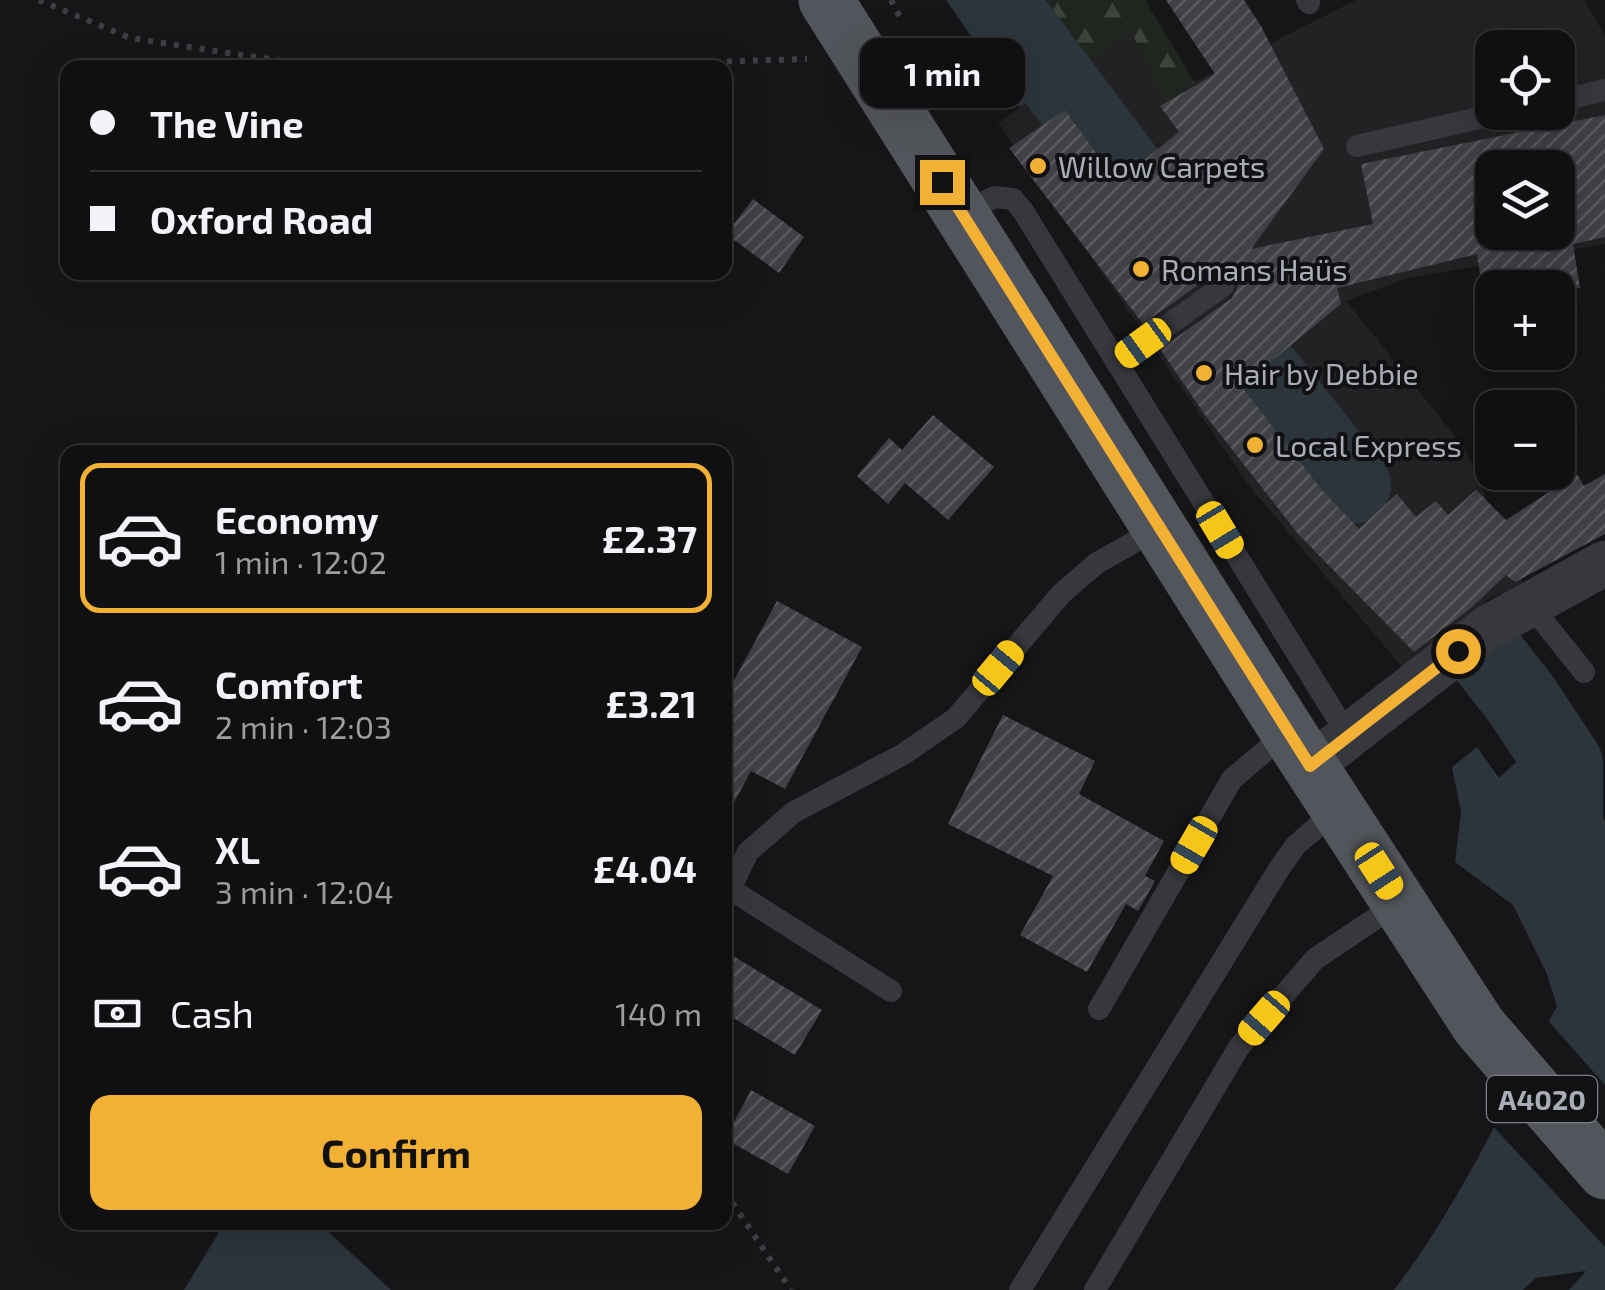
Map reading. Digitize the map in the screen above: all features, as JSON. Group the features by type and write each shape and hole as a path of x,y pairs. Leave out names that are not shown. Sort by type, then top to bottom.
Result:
{"main road":[{"name":"A4020","path":"826,0 1159,528 1321,761 1400,902 1479,1026 1605,1172"}],"street":[{"path":"1321,761 1489,627 1605,563"}],"lane":[{"path":"1575,97 1605,90"},
{"path":"1357,146 1475,119"},
{"path":"961,213 996,197 1013,199 1116,362 1321,761 1296,845 1020,1290"},
{"path":"1116,362 1223,286"},
{"path":"732,884 748,852 794,812 902,756 956,718 1061,594 1097,563 1159,528"},
{"path":"1532,606 1584,672"},
{"path":"1100,1010 1232,780 1321,761"},
{"path":"732,889 891,991"},
{"path":"1095,1290 1239,1047 1315,959 1400,902"}],"path":[{"path":"38,0 130,38 275,60"},
{"path":"732,62 864,59"},
{"path":"732,1202 791,1290"}],"shaded area":[{"path":"946,0 1018,0 1068,74 1020,107"},
{"path":"1356,0 1584,0 1605,36 1605,244 1575,249 1575,150 1475,150 1475,250 1570,250 1408,278 1346,301 1464,447 1475,472 1475,490 1483,490 1525,587 1490,598 1408,674 1251,488 998,123 1131,30 1166,101 1194,82"},
{"path":"1528,672 1590,746 1587,787 1605,821 1605,1290 1569,1290 1586,1271 1536,1278 1523,1290 1394,1290 1461,1188 1557,1006 1546,972 1513,905 1455,862 1461,812 1452,767 1477,747 1499,778 1525,754 1494,700"},
{"path":"220,1230 327,1230 391,1290 184,1290"}],"green space":[{"path":"1018,0 1145,0 1194,82 1166,102 1131,31 1068,74"}],"pier":[{"path":"1545,1017 1605,1085 1605,1247 1490,1123"}],"building":[{"path":"1166,0 1244,0 1324,149 1251,249 1373,224 1361,164 1530,130 1575,130 1575,121 1605,115 1605,237 1575,244 1575,150 1475,150 1475,250 1574,250 1580,288 1575,288 1575,270 1479,270 1477,254 1337,288 1341,304 1241,386 1321,489 1359,529 1397,494 1416,517 1436,501 1448,515 1476,490 1506,520 1552,490 1575,490 1577,474 1584,486 1605,474 1605,534 1515,582 1506,575 1414,652 1299,535 1205,415 1160,349 1232,298 1238,286 1235,277 1223,271 1215,273 1143,324 1009,148 1065,110 1117,182 1179,132 1160,106 1215,74"},
{"path":"753,199 804,237 779,273 732,238 732,226"},
{"path":"933,415 994,467 948,520 905,483 888,504 857,476 889,438 902,450"},
{"path":"777,601 862,647 785,789 751,771 732,806 732,684"},
{"path":"1003,715 1095,761 1079,794 1164,841 1145,876 1155,881 1138,911 1126,904 1087,972 1020,935 1053,876 948,824"},
{"path":"732,955 822,1010 795,1055 732,1017"},
{"path":"751,1090 815,1126 788,1174 732,1143 732,1126"}],"waterway":[{"path":"997,0 1150,204"},
{"path":"1263,373 1352,485"},
{"path":"1489,658 1564,764 1564,832 1574,905 1605,933"}],"place":[{"name":"Willow Carpets","path":"1038,166"},
{"name":"Romans Haüs","path":"1141,269"},
{"name":"Hair by Debbie","path":"1204,373"},
{"name":"Local Express","path":"1255,445"}],"route":[{"path":"942,182 1310,766 1458,651"}]}
